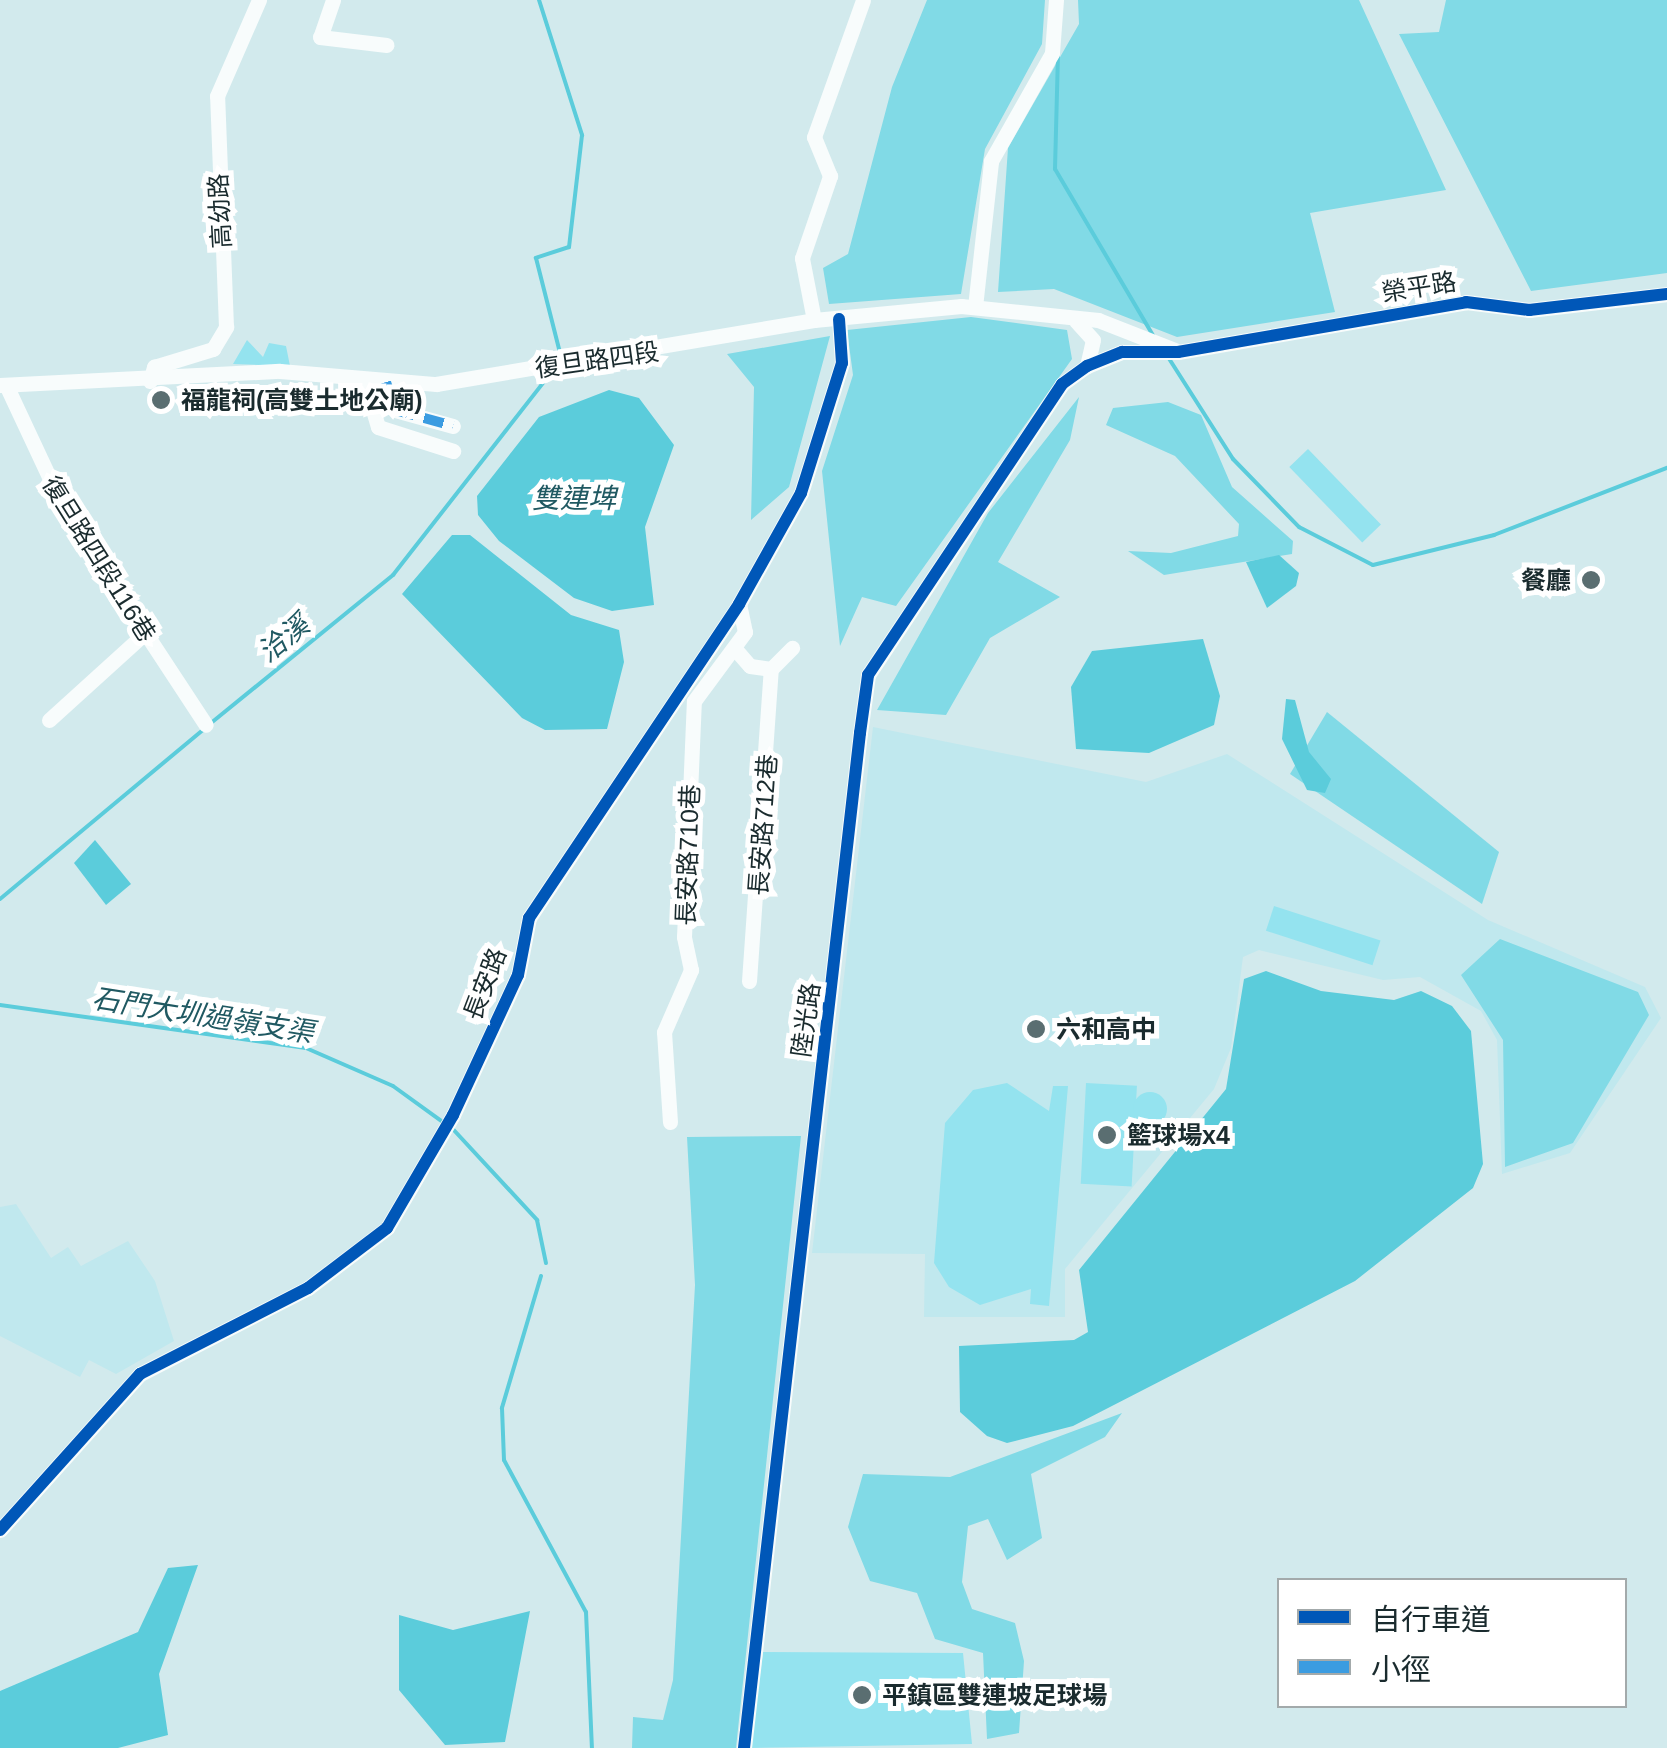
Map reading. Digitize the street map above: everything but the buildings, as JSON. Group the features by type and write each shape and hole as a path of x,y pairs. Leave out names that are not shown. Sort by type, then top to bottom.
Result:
{"street":[{"name":"高幼路","path":"150,381 154,367 206,355 226,327 217,96 258,0"},
{"path":"333,0 320,37 387,45"},
{"path":"814,320 802,258 830,176 814,136 863,0"},
{"path":"976,307 991,160 1052,53 1056,0"},
{"name":"榮平路","path":"1087,366 1122,352 1178,352 1466,302 1528,310 1667,294"},
{"name":"復旦路四段","path":"3,385 280,372 436,384 814,320 976,307 1144,334 1178,352"},
{"name":"長安路","path":"0,1530 140,1374 361,1255 453,1115 518,975 529,918 739,604 801,493 842,363 839,319"},
{"path":"1076,321 1093,340 1087,366"},
{"name":"陸光路","path":"744,1748 868,675 1062,384 1087,366"},
{"path":"364,380 378,427 453,451"},
{"path":"386,382 395,410 453,426"},
{"name":"復旦路四段116巷","path":"3,385 64,509 206,725"},
{"path":"739,604 748,613 736,650 750,666 771,669 792,648"},
{"path":"49,720 144,634"},
{"name":"長安路710巷","path":"670,1122 664,1032 691,970 684,937 694,701 736,650"},
{"name":"長安路712巷","path":"749,981 771,669"}],"shaded area":[{"path":"927,0 1045,0 1042,44 985,149 961,294 829,304 823,268 848,254 892,87"},
{"path":"1078,0 1359,0 1446,190 1310,213 1335,312 1177,337 1054,289 998,292 1008,148 1079,24"},
{"path":"1446,0 1667,0 1667,273 1531,291 1399,34 1439,32"},
{"path":"971,317 1067,330 1072,359 896,606 862,597 840,646 822,471 853,375 847,330"},
{"path":"830,336 789,487 751,520 754,387 727,354"},
{"path":"247,340 263,357 269,343 286,346 290,366 233,364"},
{"path":"1079,397 1070,440 998,562 1060,597 990,638 946,715 877,710 988,513"},
{"path":"1168,402 1201,415 1232,487 1293,541 1292,554 1164,575 1128,551 1171,553 1238,536 1239,524 1175,456 1106,425 1113,408"},
{"path":"1308,449 1381,525 1362,543 1289,467"},
{"path":"1327,712 1499,852 1482,904 1290,774"},
{"name":"六和高中","path":"873,727 1146,782 1227,754 1488,920 1645,987 1661,1018 1570,1153 1502,1174 1497,1040 1481,1011 1420,977 1383,980 1259,950 1243,957 1231,1048 1214,1089 1065,1269 1065,1317 924,1317 925,1254 812,1253"},
{"path":"1274,906 1381,941 1372,965 1266,931"},
{"path":"1500,939 1638,992 1649,1015 1573,1143 1505,1167 1503,1040 1461,975"},
{"path":"1007,1083 1049,1111 1053,1086 1068,1086 1049,1306 1030,1304 1031,1289 980,1305 949,1287 934,1263 945,1123 973,1090"},
{"name":"籃球場x4","path":"1086,1083 1137,1086 1132,1187 1081,1184"},
{"path":"1150,1092 1162,1097 1167,1109 1162,1121 1150,1126 1138,1121 1133,1109 1138,1097"},
{"path":"801,1136 736,1748 632,1748 633,1717 663,1720 673,1680 695,1285 687,1137"},
{"path":"16,1204 51,1258 68,1247 81,1266 128,1241 155,1281 174,1341 116,1374 89,1360 80,1377 0,1336 0,1207"},
{"path":"1122,1413 1105,1437 1031,1474 1042,1538 1007,1560 988,1519 968,1526 962,1582 972,1609 1015,1623 1024,1661 1019,1733 987,1739 983,1653 935,1639 917,1593 870,1581 848,1527 863,1474 950,1477"},
{"name":"平鎮區雙連坡足球場","path":"763,1652 963,1653 972,1744 750,1748"}],"water":[{"name":"雙連埤","path":"609,390 639,398 674,445 645,527 654,605 612,611 574,598 499,541 478,515 477,496 539,417"},
{"name":"雙連埤","path":"452,535 470,535 571,615 619,630 624,662 607,729 545,730 522,718 402,594"},
{"path":"1279,555 1299,573 1296,586 1267,608 1246,562"},
{"path":"1203,639 1220,696 1214,725 1149,753 1076,749 1071,687 1092,651"},
{"path":"1286,699 1295,700 1309,752 1331,779 1325,793 1307,790 1282,739"},
{"path":"95,840 131,884 106,905 74,863"},
{"path":"1266,971 1321,991 1394,1000 1421,991 1452,1006 1471,1031 1483,1164 1473,1188 1355,1281 1073,1426 1007,1443 987,1436 960,1412 959,1346 1074,1340 1088,1332 1079,1270 1226,1089 1244,979"},
{"path":"198,1565 159,1674 168,1735 118,1748 0,1748 0,1691 138,1632 168,1568"},
{"path":"530,1611 505,1742 445,1745 399,1690 399,1615 453,1630"}],"waterway":[{"name":"洽溪","path":"539,0 582,135 569,247 536,258 560,353"},
{"path":"1058,54 1055,169 1154,337"},
{"path":"1168,357 1233,459 1299,527 1373,565 1494,535 1667,468"},
{"name":"洽溪","path":"211,723 393,575 553,370"},
{"name":"洽溪","path":"0,899 204,729"},
{"name":"石門大圳過嶺支渠","path":"0,1005 306,1048 393,1086 443,1122"},
{"name":"石門大圳過嶺支渠","path":"451,1127 537,1220 546,1263"},
{"name":"石門大圳過嶺支渠","path":"541,1276 502,1408 504,1460 586,1612 592,1748"}],"marked path":[{"path":"386,382 395,410 453,426"}],"cycle path":[{"path":"744,1748 868,675 1062,384 1087,366 1122,352 1178,352 1466,302 1529,310 1667,294"},
{"path":"0,1530 140,1374 308,1288 387,1228 453,1115 518,975 529,918 739,604 801,493 842,363 839,319"}],"place":[{"name":"福龍祠(高雙土地公廟)","path":"161,400"},
{"name":"餐廳","path":"1591,580"},
{"name":"六和高中","path":"1036,1029"},
{"name":"籃球場x4","path":"1107,1135"},
{"name":"平鎮區雙連坡足球場","path":"862,1695"}]}
